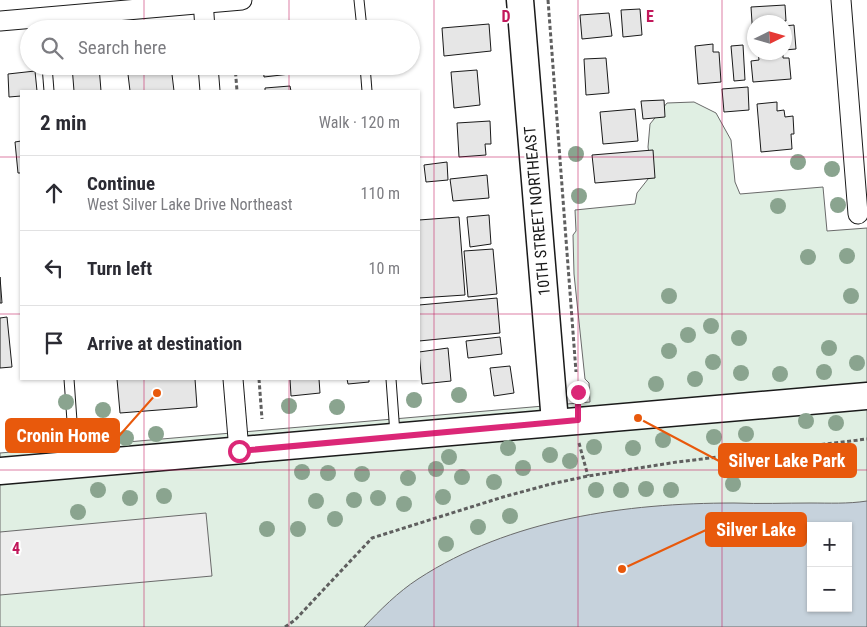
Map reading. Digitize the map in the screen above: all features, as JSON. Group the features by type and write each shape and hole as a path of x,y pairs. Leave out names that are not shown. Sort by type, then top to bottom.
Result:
{"street":[{"path":"67,20 203,2 242,0"},
{"name":"10TH STREET NORTHEAST","path":"520,0 567,421"},
{"path":"841,0 858,214"},
{"path":"203,2 204,20"},
{"path":"0,21 20,22"},
{"path":"209,75 210,90"},
{"path":"233,380 239,451"},
{"path":"0,471 867,396"}],"lane":[{"path":"359,0 361,20"},
{"path":"48,75 49,90"},
{"path":"366,75 367,90"},
{"path":"69,380 75,464"},
{"path":"391,380 395,437"}],"path":[{"path":"548,0 577,373"},
{"path":"236,75 237,90"},
{"path":"259,380 262,419"},
{"path":"567,421 579,442 588,476"},
{"path":"286,627 295,620 372,538 503,497 588,476 676,462 867,440"}],"green space":[{"path":"694,102 716,113 731,140 735,182 740,194 823,187 827,231 867,228 867,627 0,627 0,453 590,402 589,383 585,379 574,274 573,235 576,231 575,210 635,204 637,193 652,174 648,147 650,124 667,103"}],"shaded area":[{"path":"867,501 867,627 364,627 403,590 418,579 454,559 491,542 570,518 652,506 734,503 839,503"},
{"path":"206,513 212,576 0,595 0,532"}],"building":[{"path":"785,5 786,15 752,15 751,7"},
{"path":"640,9 642,35 623,37 621,10"},
{"path":"609,13 612,36 582,39 580,15"},
{"path":"489,24 491,51 444,56 442,28"},
{"path":"792,25 794,25 796,49 792,49"},
{"path":"713,44 713,52 719,52 721,82 698,84 695,46"},
{"path":"743,45 745,80 734,81 731,46"},
{"path":"606,58 609,93 586,95 584,59"},
{"path":"789,60 791,79 753,82 751,61"},
{"path":"477,70 480,105 454,108 451,72"},
{"path":"20,73 20,75 35,75 37,90 20,90 20,96 9,97 8,74"},
{"path":"73,75 100,75 101,90 74,90"},
{"path":"128,75 172,75 174,90 130,90"},
{"path":"264,75 281,75 264,77"},
{"path":"290,86 291,90 265,90 265,88"},
{"path":"748,87 749,110 724,112 722,89"},
{"path":"664,100 665,117 643,119 641,101"},
{"path":"777,102 777,111 784,110 785,117 793,116 794,134 791,134 792,149 761,152 757,104"},
{"path":"635,109 638,141 603,144 600,112"},
{"path":"490,121 491,144 485,144 486,155 459,157 457,123"},
{"path":"20,141 20,173 18,173 15,142"},
{"path":"653,150 655,178 595,183 592,155"},
{"path":"447,162 448,180 426,182 424,165"},
{"path":"487,175 489,198 453,201 450,179"},
{"path":"489,215 491,244 470,247 467,217"},
{"path":"459,217 465,295 420,298 420,220"},
{"path":"493,249 497,294 468,297 464,251"},
{"path":"0,277 2,303 0,303"},
{"path":"497,298 500,333 420,341 420,305"},
{"path":"7,317 12,367 0,368 0,318"},
{"path":"500,337 502,354 468,358 466,341"},
{"path":"448,348 451,381 422,384 420,352"},
{"path":"510,366 514,393 494,396 490,368"},
{"path":"117,380 195,380 197,407 120,413"},
{"path":"290,380 319,380 320,393 291,396"},
{"path":"347,380 369,380 369,382 348,384"}],"place":[{"name":"Cronin Home","path":"157,393"},
{"name":"Silver Lake Park","path":"638,418"},
{"name":"Silver Lake","path":"622,569"}],"route":[{"path":"239,451 578,420 578,392"}]}
